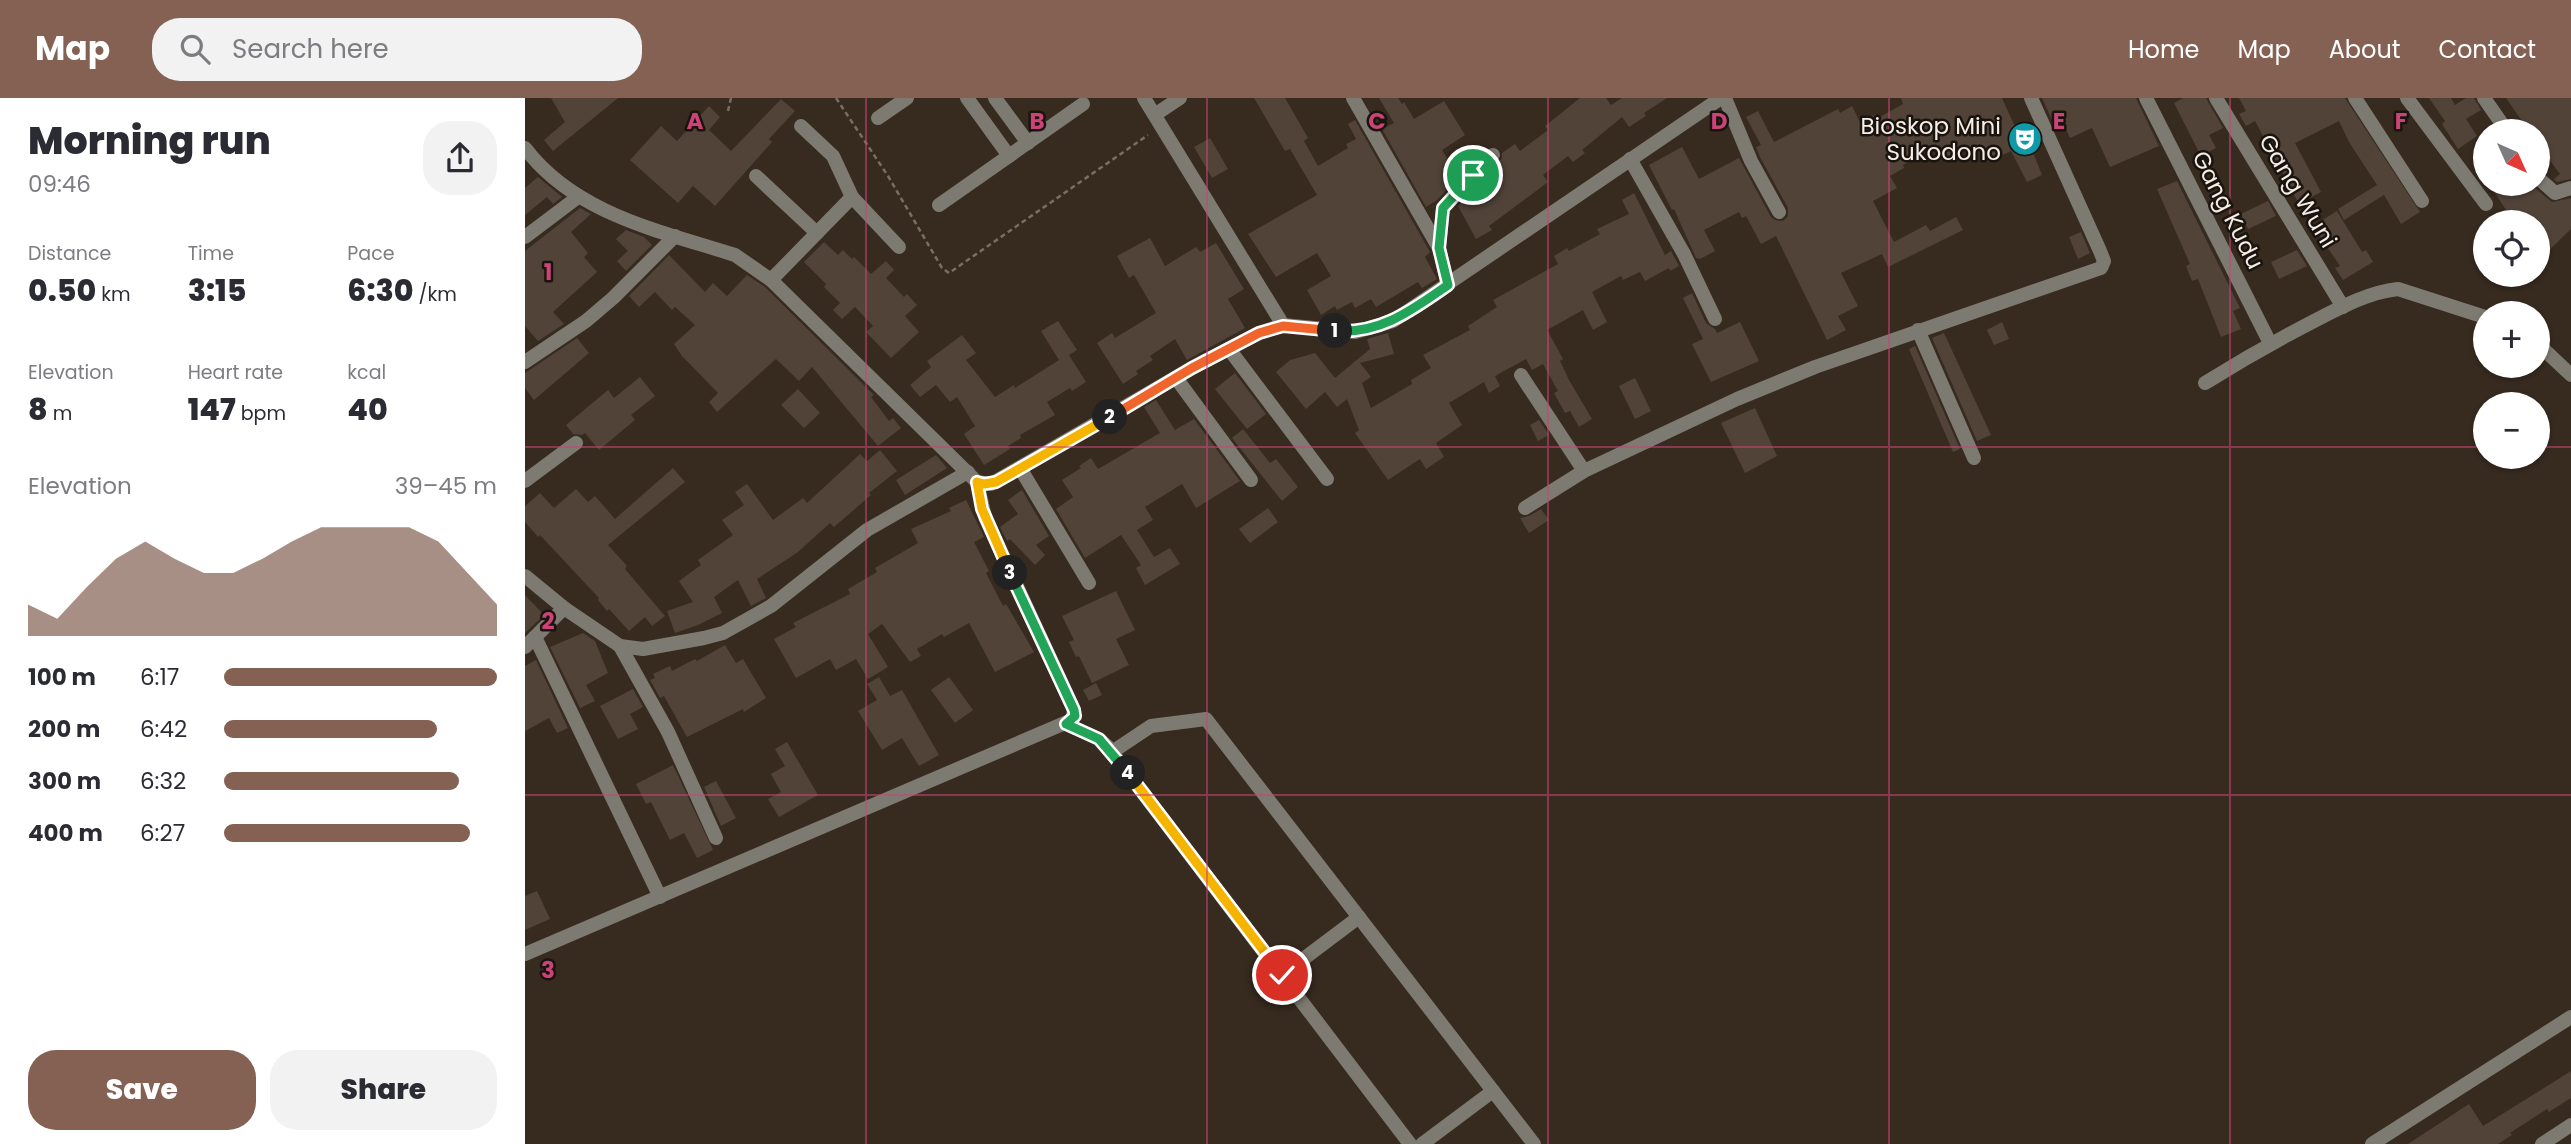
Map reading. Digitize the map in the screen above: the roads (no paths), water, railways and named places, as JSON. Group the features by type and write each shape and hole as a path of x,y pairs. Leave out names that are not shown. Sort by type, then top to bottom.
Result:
{"street":[{"path":"878,118 907,98"},
{"path":"967,98 1009,156"},
{"path":"995,98 1028,143"},
{"path":"1144,98 1156,114 1279,326"},
{"path":"1156,114 1179,98"},
{"path":"1353,98 1439,248 1448,285"},
{"path":"525,148 548,173 578,197 623,219 735,255 771,280 973,477 984,484 996,482 1259,333 1279,326 1355,332 1393,321 1723,98 1751,161 1779,212"},
{"path":"1525,508 1584,471 1737,399 1815,367 2101,268 2104,261 2101,251 2031,98"},
{"name":"Gang Kudu","path":"2146,98 2270,343"},
{"name":"Gang Wuni","path":"2216,98 2343,307"},
{"path":"2355,98 2422,201"},
{"path":"2407,98 2486,204"},
{"path":"2484,98 2499,119"},
{"path":"939,205 1083,103"},
{"path":"801,126 833,156 852,197 899,247"},
{"path":"1439,248 1443,208 1493,155"},
{"path":"1630,159 1684,254 1714,319"},
{"path":"756,176 817,233"},
{"path":"2550,190 2555,193 2571,188"},
{"path":"525,237 578,197"},
{"path":"771,280 852,197"},
{"path":"525,362 586,321 675,236"},
{"path":"2205,383 2270,343 2343,307 2386,290 2398,289 2473,313"},
{"path":"1918,330 1974,458"},
{"path":"1229,349 1327,479"},
{"path":"2550,354 2569,370"},
{"path":"1521,375 1584,471"},
{"path":"1176,378 1251,480"},
{"path":"525,481 576,443"},
{"path":"1020,468 1089,583"},
{"path":"619,646 643,649 723,633 771,606 867,530 973,477"},
{"path":"525,954 1066,724 1075,716 985,517 973,477"},
{"path":"525,576 564,608 619,646 679,752 716,838"},
{"path":"564,608 530,642 660,897"},
{"path":"1112,752 1151,726 1206,719 1534,1144"},
{"path":"1066,724 1099,739 1112,752 1410,1144"},
{"path":"1282,975 1359,917"},
{"path":"2377,1143 2571,1017"},
{"path":"1422,1144 1493,1091"},
{"path":"2542,1144 2571,1125"}],"place":[{"name":"Bioskop Mini Sukodono","path":"2025,139"}]}
